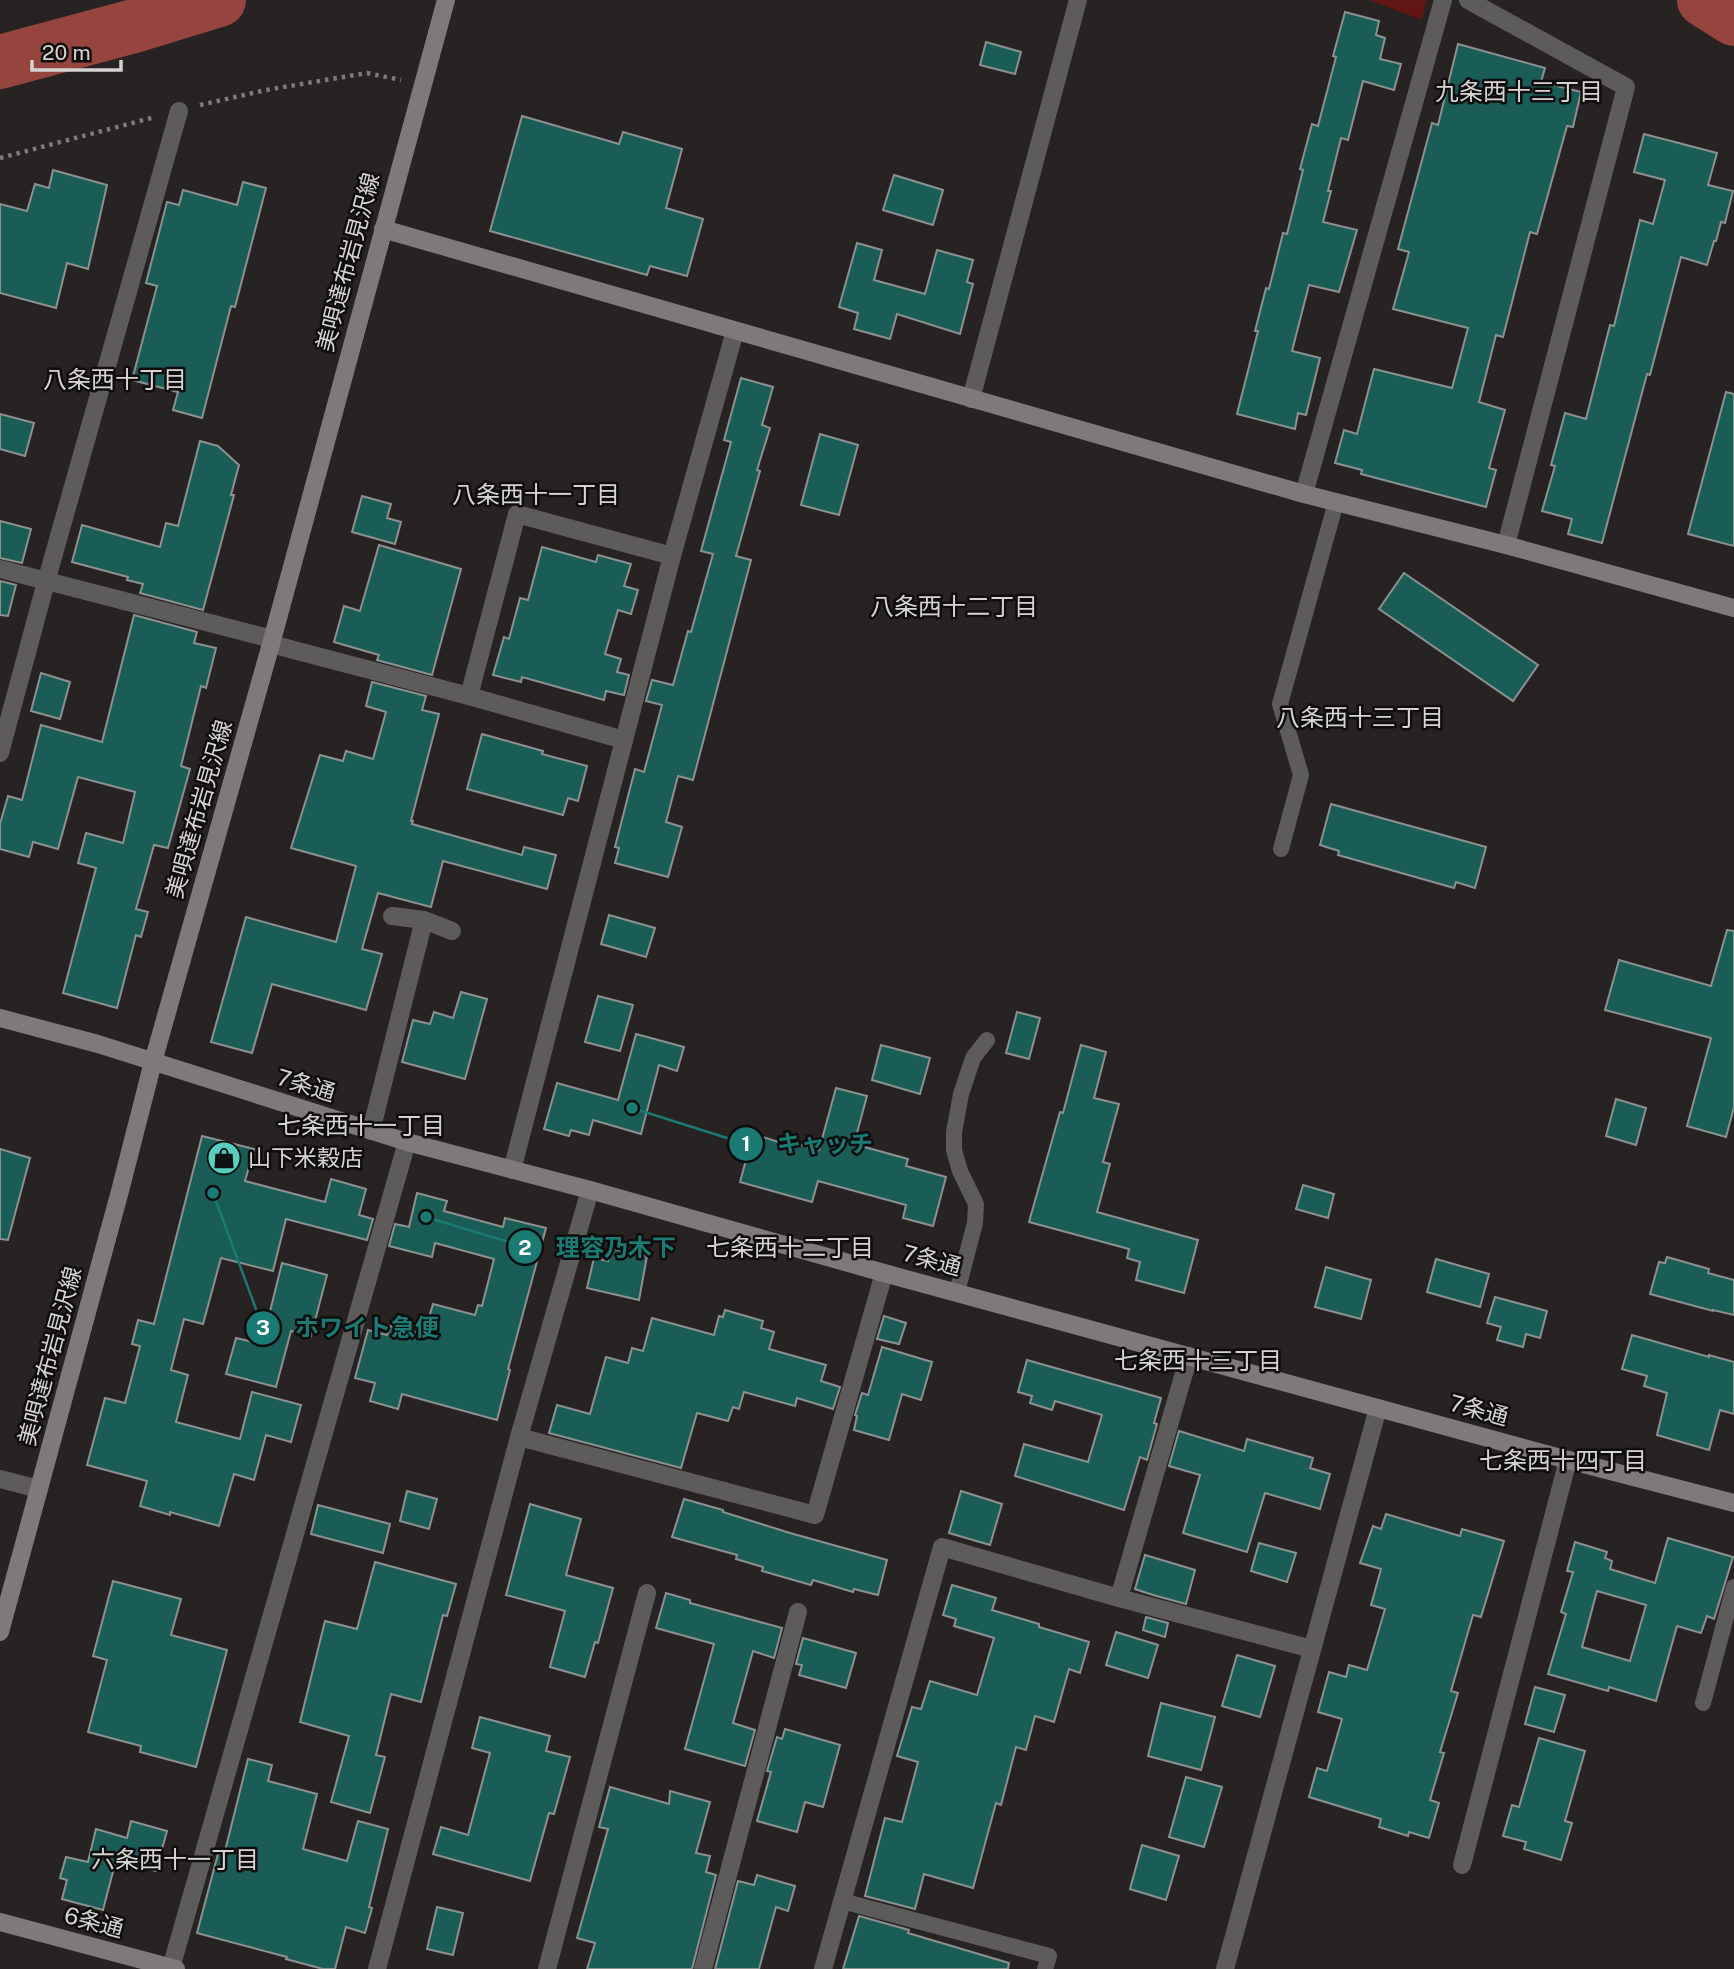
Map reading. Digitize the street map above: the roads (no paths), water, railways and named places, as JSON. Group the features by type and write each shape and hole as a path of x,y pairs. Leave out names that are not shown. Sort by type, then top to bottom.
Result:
{"street":[{"path":"971,398 1078,0"},
{"path":"1304,494 1443,0"},
{"path":"1468,0 1626,87 1506,545"},
{"name":"美唄達布岩見沢線","path":"0,1632 153,1062 445,4"},
{"path":"0,753 178,111"},
{"path":"383,229 1304,494 1506,545 1734,608"},
{"path":"512,1170 672,556 735,331"},
{"path":"469,696 517,514 672,556"},
{"path":"0,569 271,641 624,740"},
{"path":"392,916 424,920 452,931"},
{"path":"371,1131 424,920"},
{"name":"7条通","path":"0,1018 98,1044 407,1142 1734,1503"},
{"path":"173,1968 407,1142"},
{"path":"377,1969 519,1437 590,1190"},
{"path":"519,1437 815,1515 884,1273"},
{"path":"1119,1598 1189,1356"},
{"path":"1225,1969 1378,1408"},
{"path":"1462,1865 1568,1460"},
{"path":"0,1479 39,1489"},
{"path":"822,1969 942,1547 1119,1598 1312,1648"},
{"path":"547,1969 647,1593"},
{"path":"703,1969 798,1612"},
{"name":"6条通","path":"0,1922 173,1968"}],"lane":[{"path":"1281,849 1301,775 1280,704 1336,502"},
{"path":"957,1292 975,1223 976,1204 960,1171 954,1150 954,1132 961,1094 973,1058 987,1040"},
{"path":"1703,1703 1734,1587"},
{"path":"842,1901 1049,1956 1045,1969"}],"waterway":[{"path":"0,62 219,0"},
{"path":"1704,0 1734,19"}],"place":[{"name":"キャッチ","path":"632,1108"},
{"name":"山下米穀店","path":"224,1158"},
{"name":"ホワイト急便","path":"213,1193"},
{"name":"理容乃木下","path":"426,1217"}],"district":[{"name":"九条西十三丁目","path":"1519,92"},
{"name":"八条西十丁目","path":"115,380"},
{"name":"八条西十一丁目","path":"536,495"},
{"name":"八条西十二丁目","path":"954,607"},
{"name":"八条西十三丁目","path":"1360,718"},
{"name":"七条西十一丁目","path":"361,1126"},
{"name":"七条西十二丁目","path":"790,1248"},
{"name":"七条西十三丁目","path":"1198,1361"},
{"name":"七条西十四丁目","path":"1563,1461"},
{"name":"六条西十一丁目","path":"175,1860"}]}
